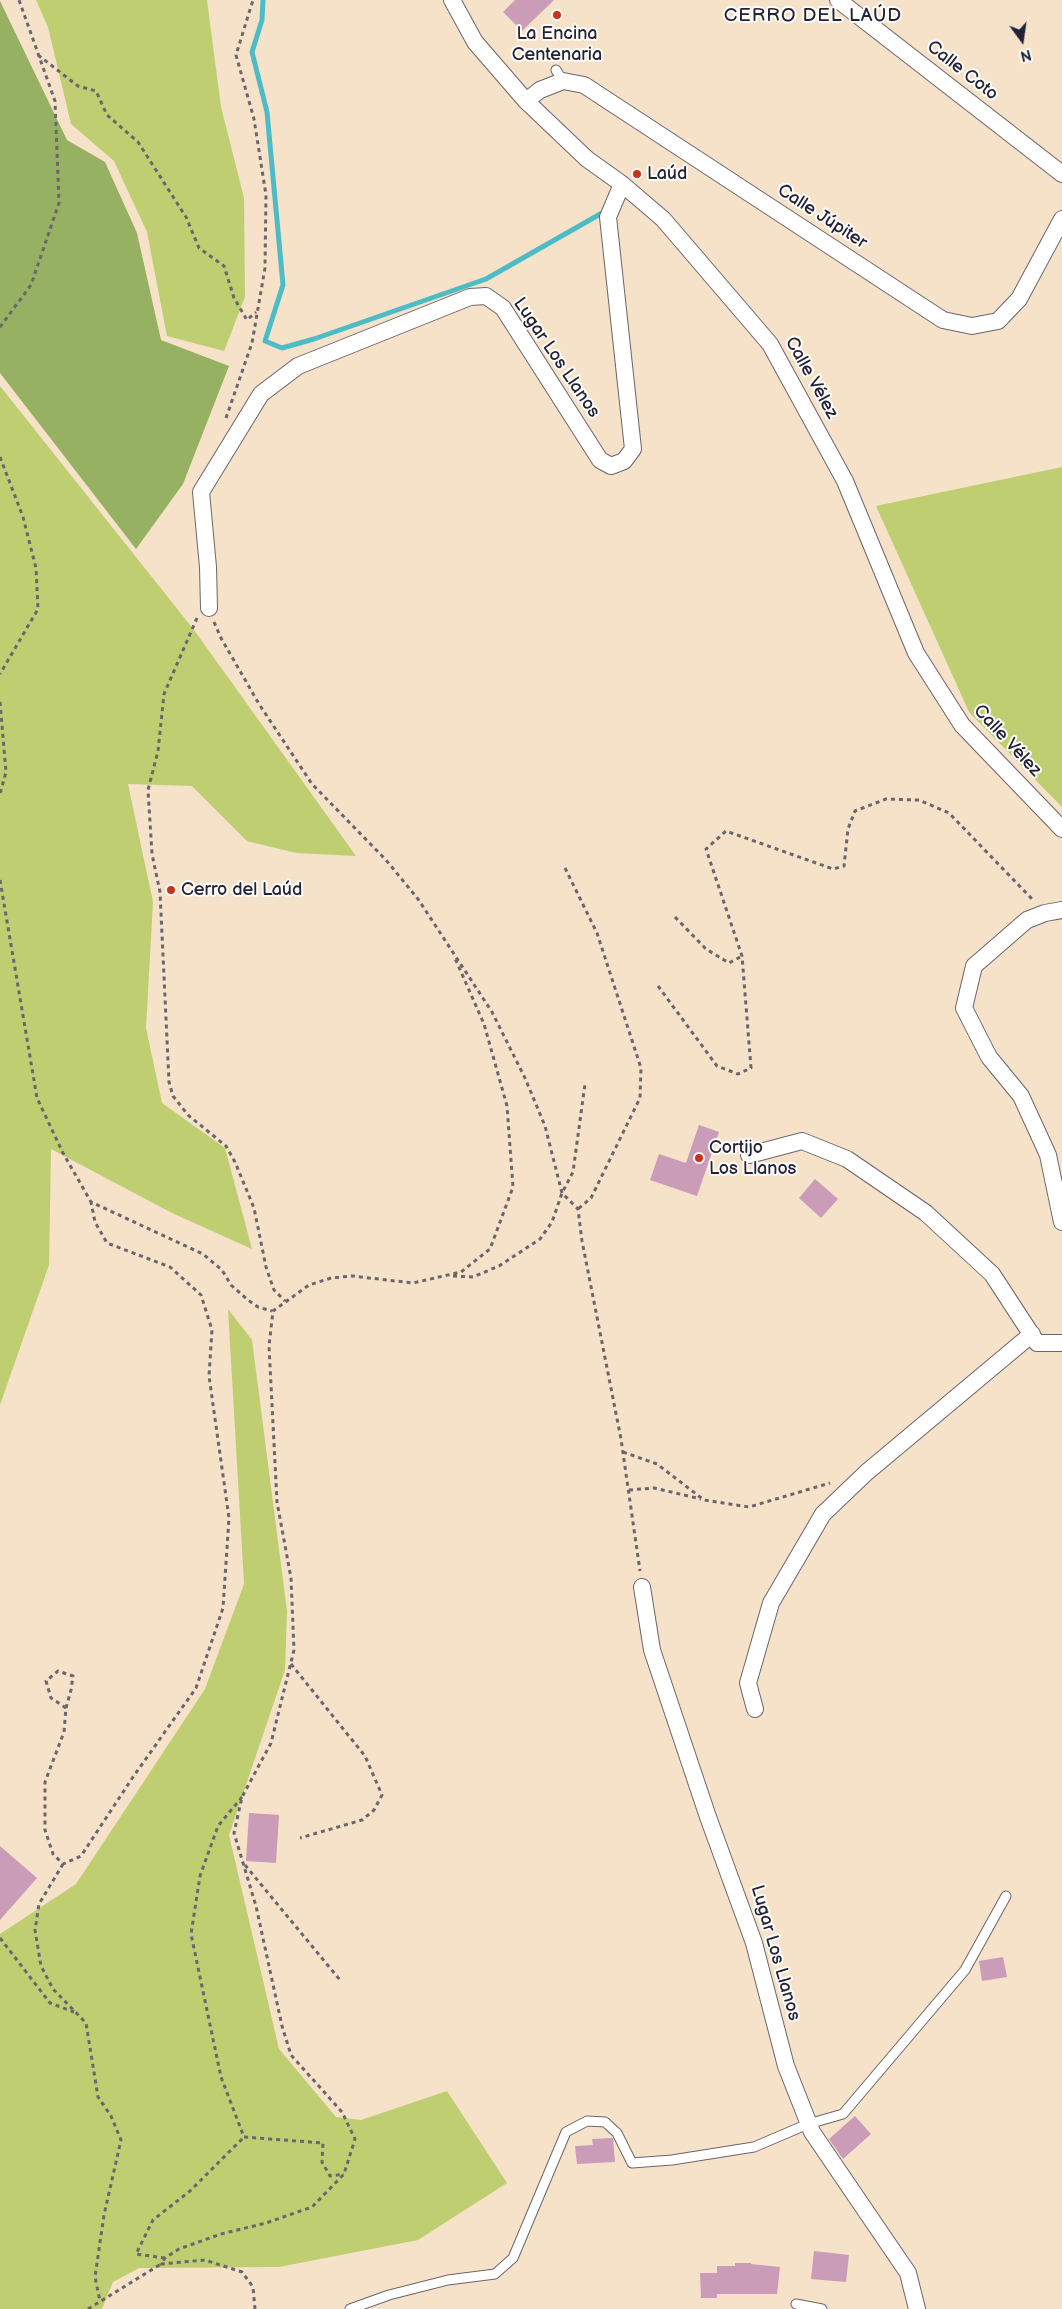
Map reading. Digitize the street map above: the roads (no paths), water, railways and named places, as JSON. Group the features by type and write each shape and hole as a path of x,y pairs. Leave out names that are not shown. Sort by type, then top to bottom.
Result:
{"street":[{"name":"Calle Vélez","path":"452,0 475,42 526,100 586,159 622,184 663,219 770,344 845,480 916,653 962,725 1062,829"},
{"name":"Calle Coto","path":"838,0 1062,174"},
{"name":"Calle Júpiter","path":"526,100 559,76 584,85 943,320 972,326 998,321 1019,299 1062,219"},
{"name":"Lugar Los Llanos","path":"209,608 208,567 201,492 262,394 298,366 470,297 486,296 503,308 600,460 611,466 624,461 632,449 608,217 622,184"},
{"path":"1062,910 1045,913 1027,920 974,966 964,1008 989,1057 1021,1096 1048,1156 1062,1222"},
{"path":"748,1155 802,1141 847,1160 926,1213 992,1274 1037,1343 1062,1343"},
{"path":"755,1709 748,1682 771,1603 823,1514 867,1472 1032,1334"},
{"name":"Lugar Los Llanos","path":"642,1587 652,1650 708,1817 754,1943 786,2066 808,2124 908,2273 917,2309"}],"lane":[{"path":"350,2309 448,2280 495,2274 513,2258 566,2132 587,2121 605,2122 617,2133 632,2163 672,2160 754,2147 808,2124 843,2114 965,1970 1006,1896"},
{"path":"796,2304 822,2309"}],"waterway":[{"path":"263,0 262,20 252,52 267,112 283,285 265,341 282,348 314,339 486,279 602,213"}],"place":[{"name":"La Encina Centenaria","path":"557,15"},
{"name":"Laúd","path":"637,174"},
{"name":"Cerro del Laúd","path":"171,890"},
{"name":"Cortijo Los Llanos","path":"699,1158"}],"district":[{"name":"CERRO DEL LAÚD","path":"813,16"}]}
